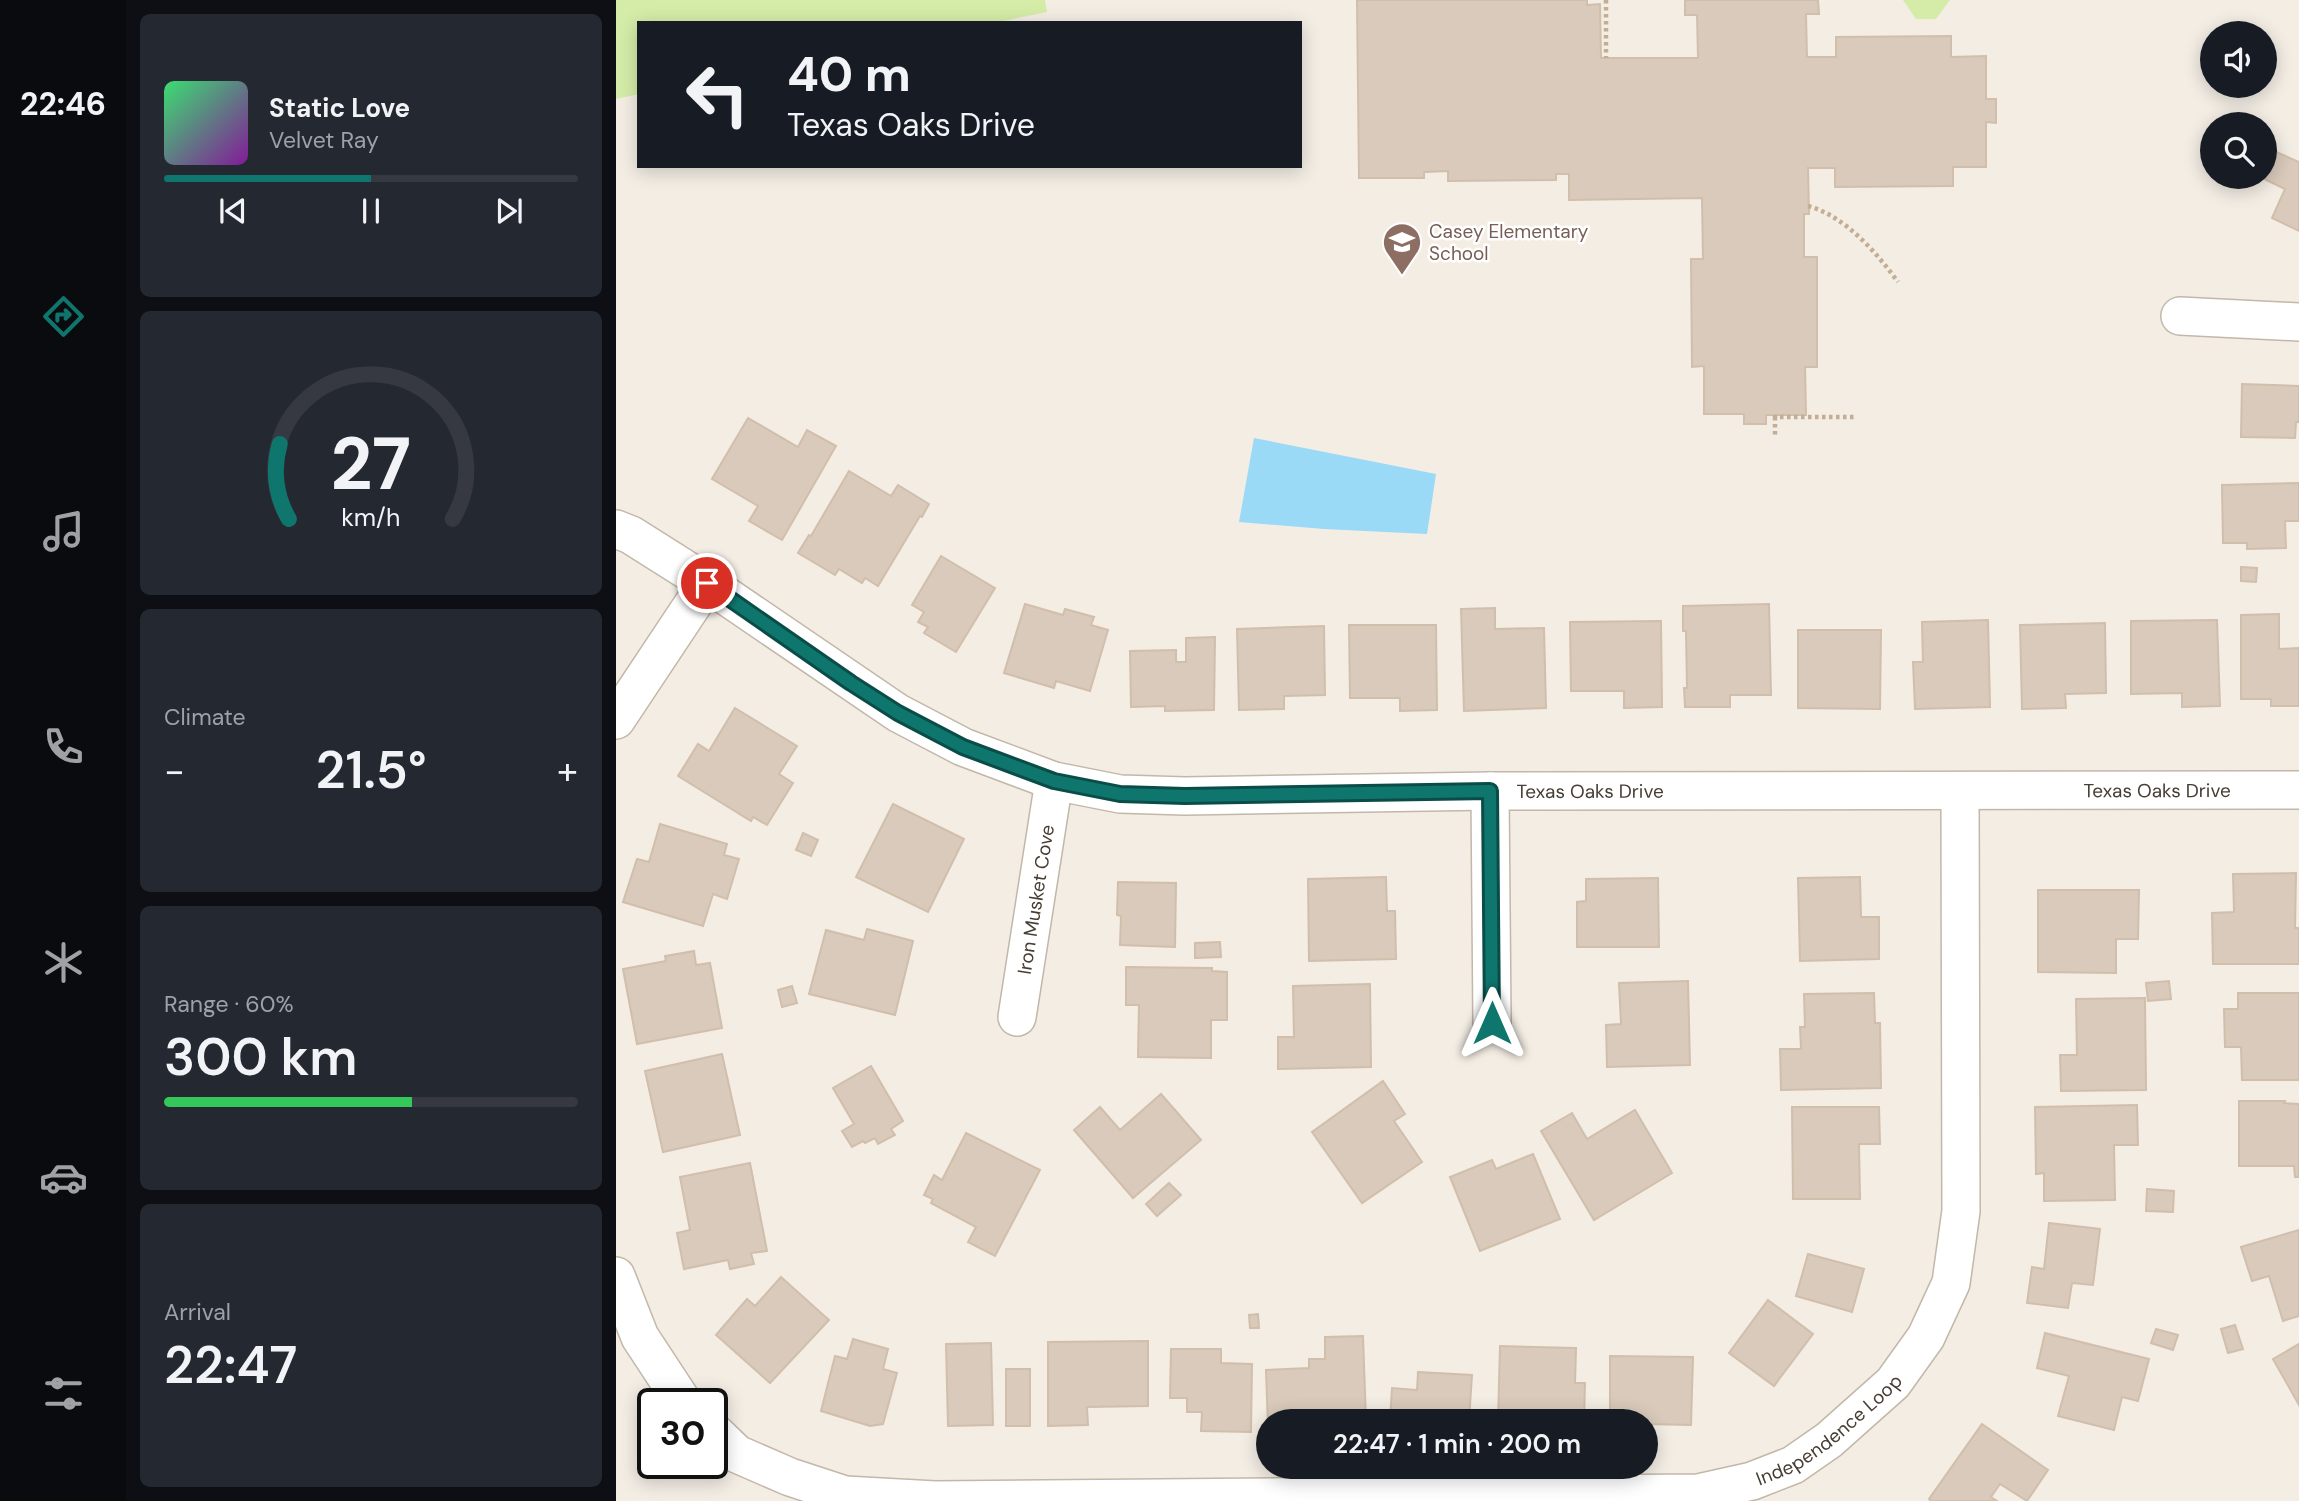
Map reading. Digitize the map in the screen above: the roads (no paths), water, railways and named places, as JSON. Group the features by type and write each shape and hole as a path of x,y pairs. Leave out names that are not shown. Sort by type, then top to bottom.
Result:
{"street":[{"path":"2180,316 2299,323"},
{"name":"Texas Oaks Drive","path":"616,529 707,583 898,713 963,747 1054,781 1120,794 1185,796 1490,791 2299,790"},
{"path":"616,720 707,583"},
{"name":"Iron Musket Cove","path":"1017,1017 1054,781"},
{"path":"1490,791 1492,1023"},
{"name":"Independence Loop","path":"728,1445 737,1454 790,1477 845,1494 935,1500 1698,1493 1752,1481 1793,1465 1829,1440 1892,1383 1926,1337 1951,1283 1961,1211 1960,791"},
{"path":"616,1276 640,1337 673,1388"}],"water":[{"path":"1254,438 1436,474 1427,534 1239,522"}],"place":[{"name":"Casey Elementary School","path":"1402,276"}]}
